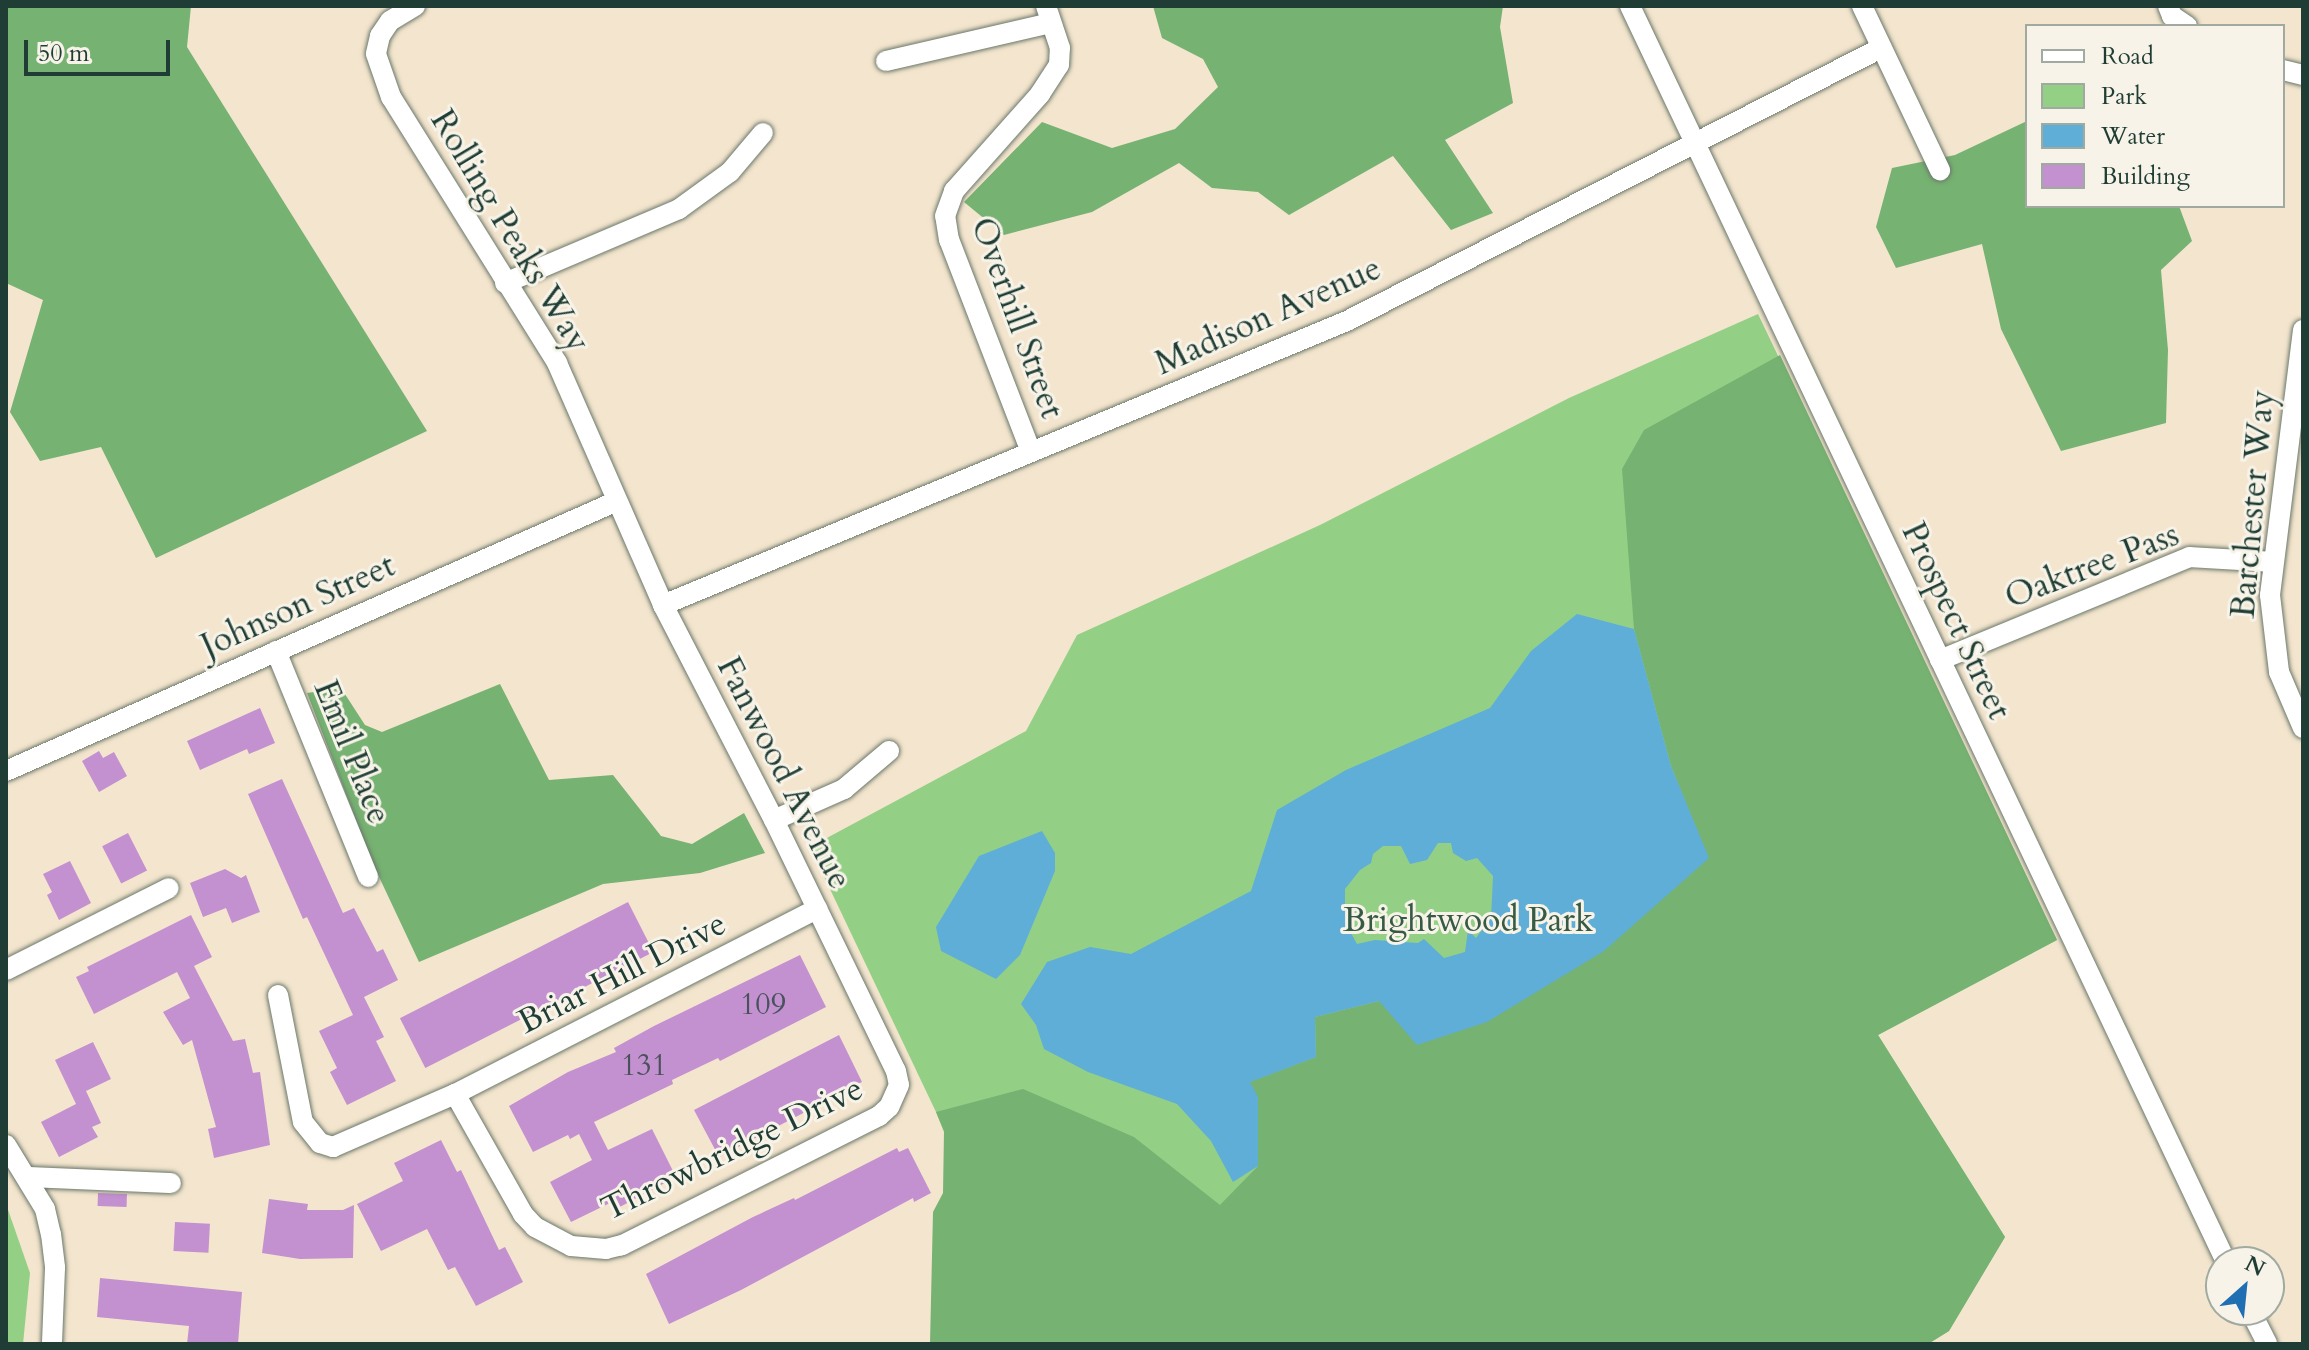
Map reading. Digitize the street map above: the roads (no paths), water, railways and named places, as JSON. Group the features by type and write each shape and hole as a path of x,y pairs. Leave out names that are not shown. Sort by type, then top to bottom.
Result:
{"street":[{"name":"Rolling Peaks Way","path":"415,6 390,21 380,36 376,54 383,78 391,97 557,363 617,501"},
{"name":"Prospect Street","path":"1630,6 2218,1246"},
{"path":"1862,6 1940,170"},
{"path":"2168,6 2172,16 2184,24"},
{"path":"886,61 1049,15"},
{"name":"Overhill Street","path":"1031,452 949,240 945,216 954,191 1040,94 1059,65 1060,48 1049,15"},
{"name":"Madison Avenue","path":"663,605 1347,321 1881,48"},
{"path":"505,283 679,209 730,172 763,133"},
{"name":"Barchester Way","path":"2302,339 2270,595 2273,647 2288,697 2303,728"},
{"name":"Fanwood Avenue","path":"617,501 663,605 774,820 896,1071"},
{"name":"Johnson Street","path":"6,771 617,501"},
{"name":"Oaktree Pass","path":"1940,660 2190,557 2273,562"},
{"name":"Emil Place","path":"276,651 368,877"},
{"path":"774,820 844,789 889,751"},
{"path":"6,970 169,888"},
{"name":"Briar Hill Drive","path":"278,995 303,1122 320,1143 333,1147 344,1145 455,1094 817,909"},
{"name":"Throwbridge Drive","path":"455,1094 523,1214 535,1227 571,1246 606,1249 622,1245 879,1116 896,1096 899,1085 896,1071"},
{"path":"6,1145 45,1209 51,1234 55,1268 52,1344"},
{"path":"27,1177 171,1183"},
{"path":"2258,1326 2267,1344"}],"water":[{"path":"1577,614 1634,629 1671,766 1709,858 1604,951 1487,1022 1417,1045 1379,1001 1315,1017 1316,1057 1250,1082 1258,1097 1258,1166 1233,1182 1211,1141 1177,1104 1088,1072 1044,1049 1036,1025 1021,1004 1047,962 1090,947 1131,954 1251,891 1277,810 1346,770 1490,708 1531,651","holes":["1438,843 1451,843 1453,853 1466,861 1477,858 1493,876 1491,918 1476,938 1468,930 1465,952 1444,958 1424,939 1418,943 1375,940 1357,944 1345,922 1345,889 1360,870 1371,863 1373,854 1383,846 1401,846 1410,864 1427,860"]},
{"path":"1042,831 1055,853 1055,871 1020,955 996,979 941,951 936,927 979,856"}],"park label":[{"name":"Brightwood Park","path":"1468,921"}]}
